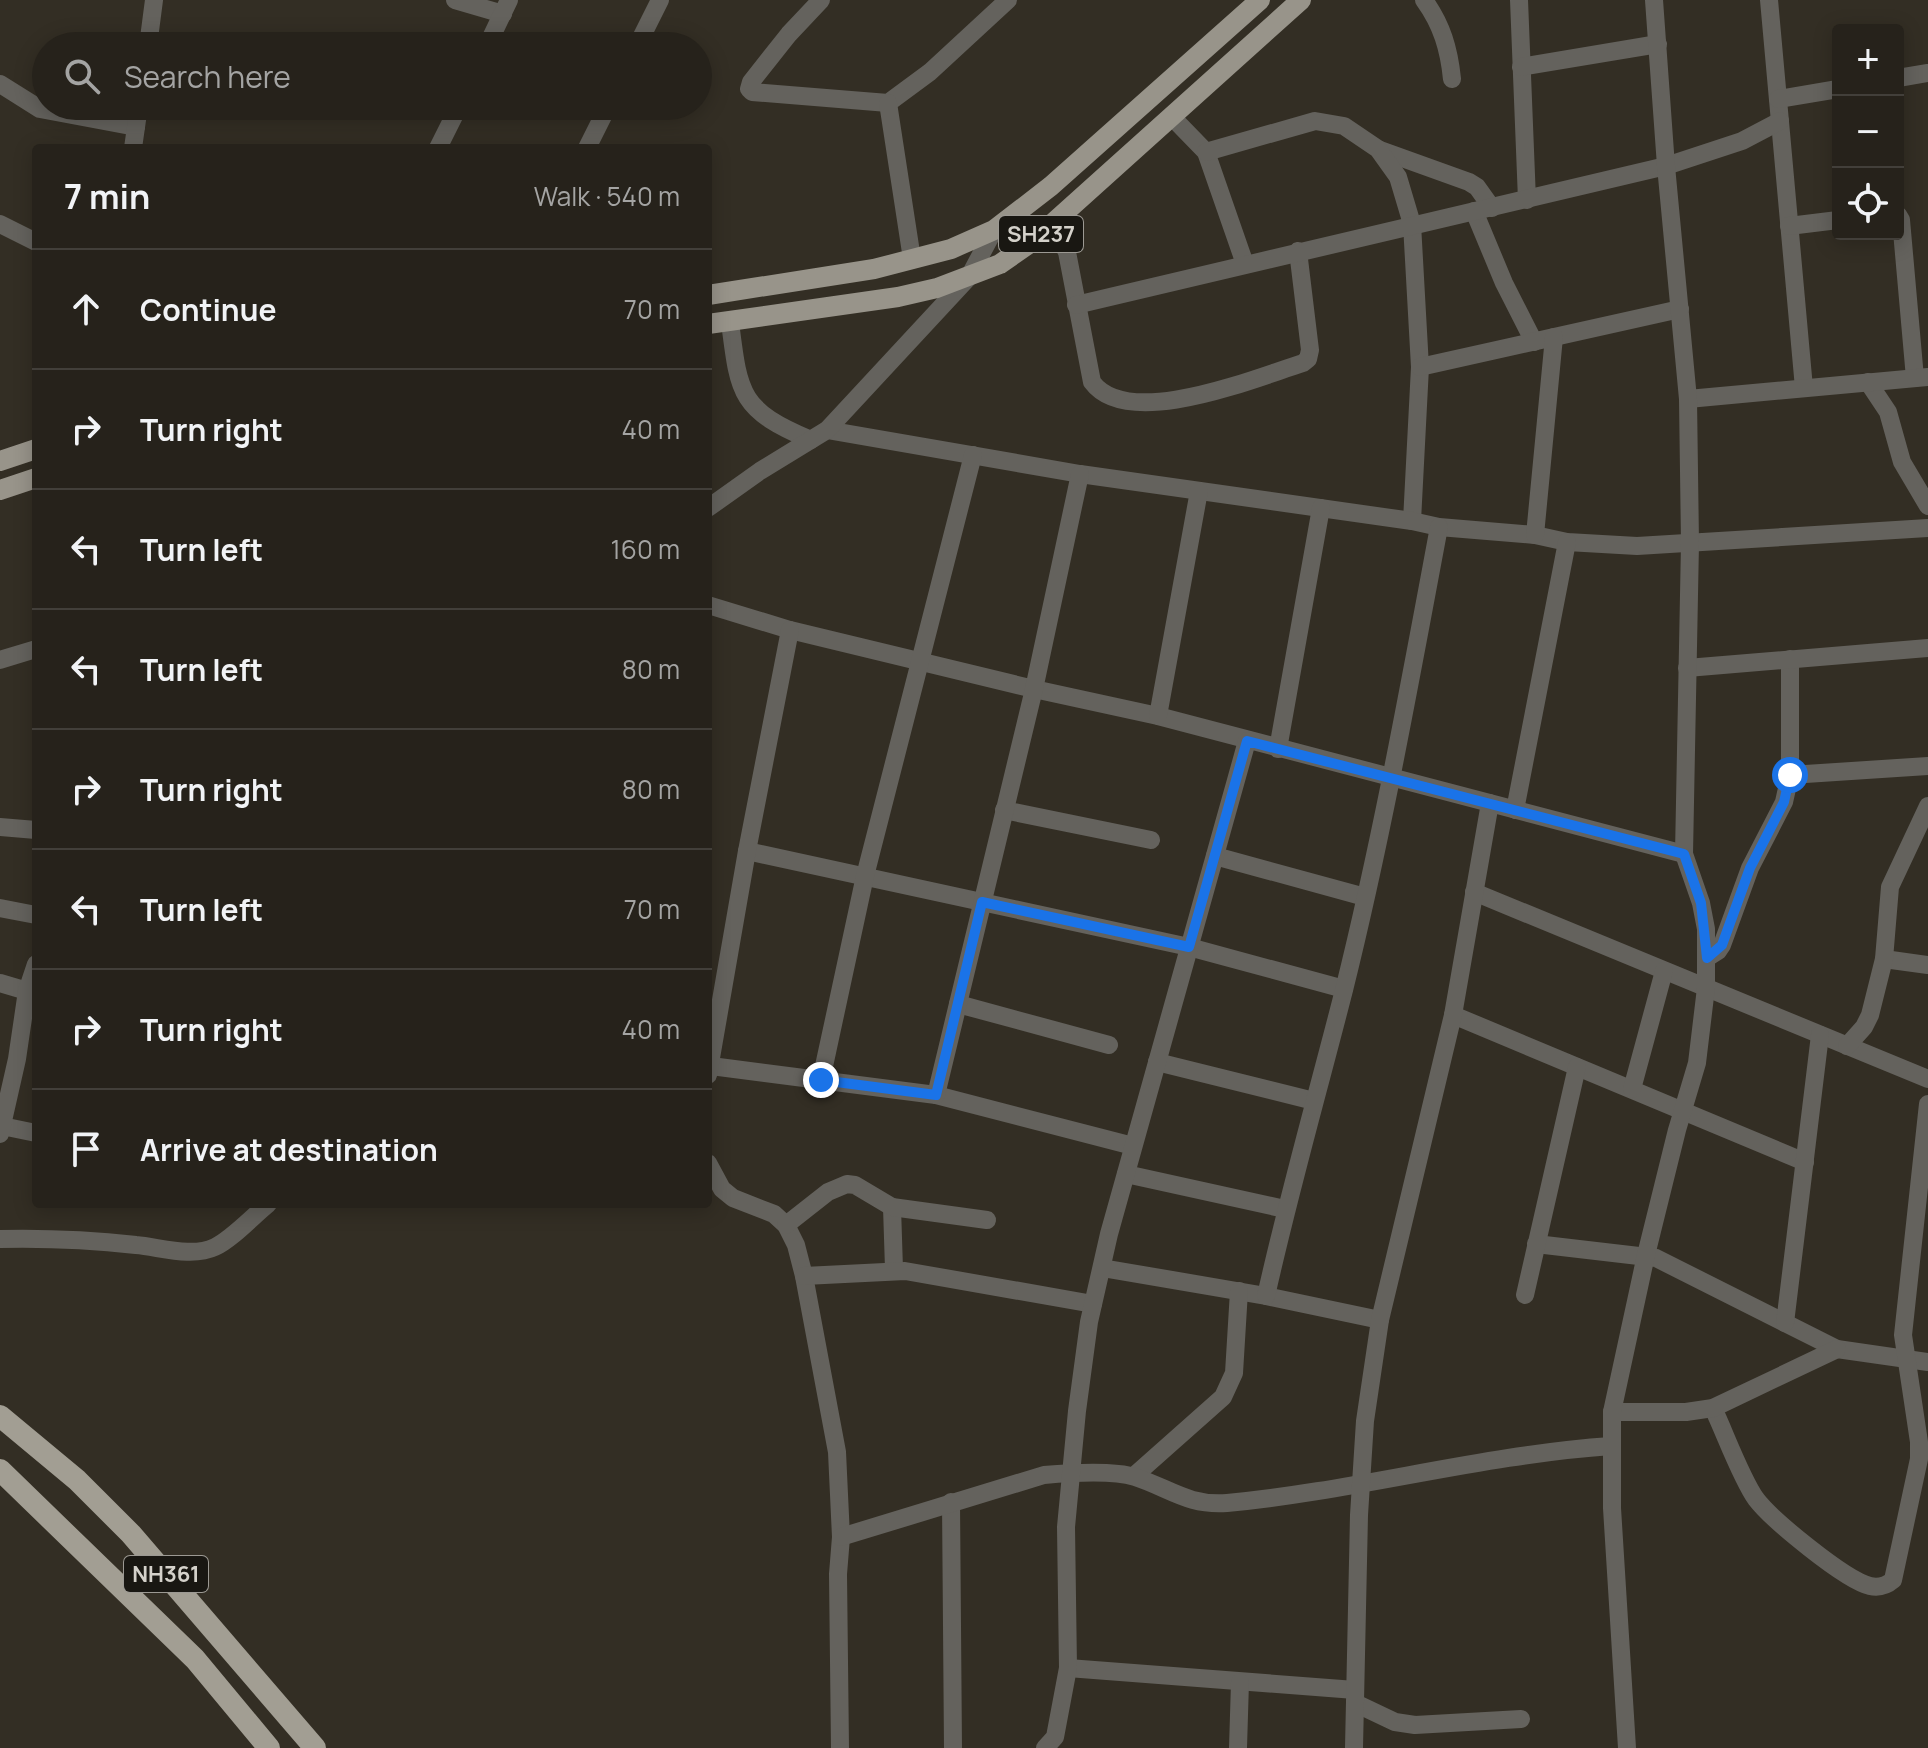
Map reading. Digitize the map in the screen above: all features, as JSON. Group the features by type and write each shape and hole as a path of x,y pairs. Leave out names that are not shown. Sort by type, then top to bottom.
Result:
{"highway":[{"name":"NH361","path":"0,1416 77,1480 131,1534 315,1748"},
{"name":"NH361","path":"0,1470 195,1659 269,1748"}],"main road":[{"name":"SH237","path":"712,294 874,269 951,249 994,230 1051,186 1260,0"},
{"name":"SH237","path":"712,324 898,297 969,277 1000,264 1052,224 1301,0"},
{"path":"0,461 32,450"},
{"path":"0,490 32,479"}],"street":[{"path":"455,0 506,7 494,32"},
{"path":"644,32 660,0"},
{"path":"821,0 751,82 749,89 752,92 888,103 930,72 1008,0"},
{"path":"1424,0 1446,39 1452,79"},
{"path":"1519,0 1527,200"},
{"path":"1627,1748 1611,1446 1612,1412 1646,1255 1697,1063 1707,958 1701,903 1684,854 1690,543 1688,399 1654,0"},
{"path":"1769,0 1804,388"},
{"path":"149,32 150,1"},
{"path":"1521,67 1658,44"},
{"path":"1904,77 1928,73"},
{"path":"0,84 32,104"},
{"path":"1778,99 1832,90"},
{"path":"888,103 912,259"},
{"path":"1172,117 1206,152 1245,264"},
{"path":"73,120 137,141 138,120"},
{"path":"440,144 452,120"},
{"path":"589,144 601,120"},
{"path":"1206,152 1323,121 1344,126 1378,149 1469,182 1477,187 1504,283 1534,342"},
{"path":"1076,305 1666,166 1742,141 1780,121"},
{"path":"1378,149 1398,177 1412,224 1420,367 1412,521"},
{"path":"1789,226 1832,221"},
{"path":"0,224 32,240"},
{"path":"1052,224 1067,252 1088,370 1099,390 1131,403 1174,401 1308,359 1310,350 1298,251"},
{"path":"712,505 819,435 969,277 994,230"},
{"path":"1688,399 1922,377 1904,240"},
{"path":"1420,367 1680,309"},
{"path":"730,322 736,374 747,397 761,415 776,425 819,435 973,455 1080,474 1439,527 1535,535 1567,542 1637,546 1928,528"},
{"path":"1535,535 1554,337"},
{"path":"1868,382 1888,412 1905,470 1928,506"},
{"path":"821,1080 865,876 973,455"},
{"path":"936,1095 1034,689 1080,474"},
{"path":"1158,716 1199,491"},
{"path":"1278,749 1321,508"},
{"path":"1266,1296 1285,1209 1344,989 1365,897 1439,527"},
{"path":"1515,810 1567,542"},
{"path":"712,606 790,630 920,662 1158,716 1684,854"},
{"path":"712,1058 747,851 790,630"},
{"path":"1687,668 1928,648"},
{"path":"0,660 32,650"},
{"path":"1707,958 1722,945 1750,868 1784,802 1790,775 1790,659"},
{"path":"1045,1748 1055,1737 1068,1668 1065,1584 1070,1472 1089,1322 1133,1146 1247,741"},
{"path":"1790,775 1928,766"},
{"path":"1354,1748 1365,1421 1380,1320 1453,1015 1490,803"},
{"path":"1847,1046 1870,1015 1884,959 1890,887 1928,806"},
{"path":"1004,810 1151,840"},
{"path":"0,827 32,830"},
{"path":"747,851 1189,947 1344,989"},
{"path":"1215,856 1365,897"},
{"path":"1474,892 1928,1079"},
{"path":"0,908 32,914"},
{"path":"1884,959 1928,965"},
{"path":"1632,1089 1664,971"},
{"path":"32,976 27,991 28,1039 9,1059 1,1130 32,1133"},
{"path":"0,983 27,991"},
{"path":"958,1004 1109,1045"},
{"path":"1453,1015 1805,1162"},
{"path":"1785,1323 1820,1035"},
{"path":"1157,1062 1314,1101"},
{"path":"1525,1295 1577,1067"},
{"path":"712,1070 936,1095 1133,1146"},
{"path":"1713,1408 1755,1498 1777,1521 1852,1577 1871,1586 1885,1586 1893,1580 1918,1468 1919,1442 1903,1335 1921,1237 1928,1104"},
{"path":"712,1170 722,1189 733,1198 774,1214 786,1225 796,1245 804,1276 837,1452 841,1537 838,1574 840,1748"},
{"path":"1126,1174 1285,1209"},
{"path":"786,1225 828,1192 847,1184 855,1185 892,1207 987,1220"},
{"path":"892,1207 894,1269"},
{"path":"0,1239 44,1238 181,1251 203,1250 216,1247 263,1208"},
{"path":"1536,1244 1646,1255 1837,1349 1928,1362"},
{"path":"1102,1268 1266,1296 1380,1320"},
{"path":"804,1276 894,1269 1093,1304"},
{"path":"1134,1476 1223,1397 1231,1384 1239,1291"},
{"path":"1612,1412 1686,1412 1713,1408 1837,1349"},
{"path":"841,1537 1013,1483 1070,1472 1134,1476 1184,1499 1214,1503 1361,1484 1499,1458 1611,1446"},
{"path":"951,1502 953,1748"},
{"path":"1068,1668 1240,1682 1355,1697 1395,1722 1415,1725 1521,1719"},
{"path":"1238,1748 1240,1682"}],"route":[{"path":"821,1080 936,1095 982,902 1189,947 1247,741 1684,854 1701,903 1707,958 1722,945 1737,897 1784,802 1790,775"}]}
